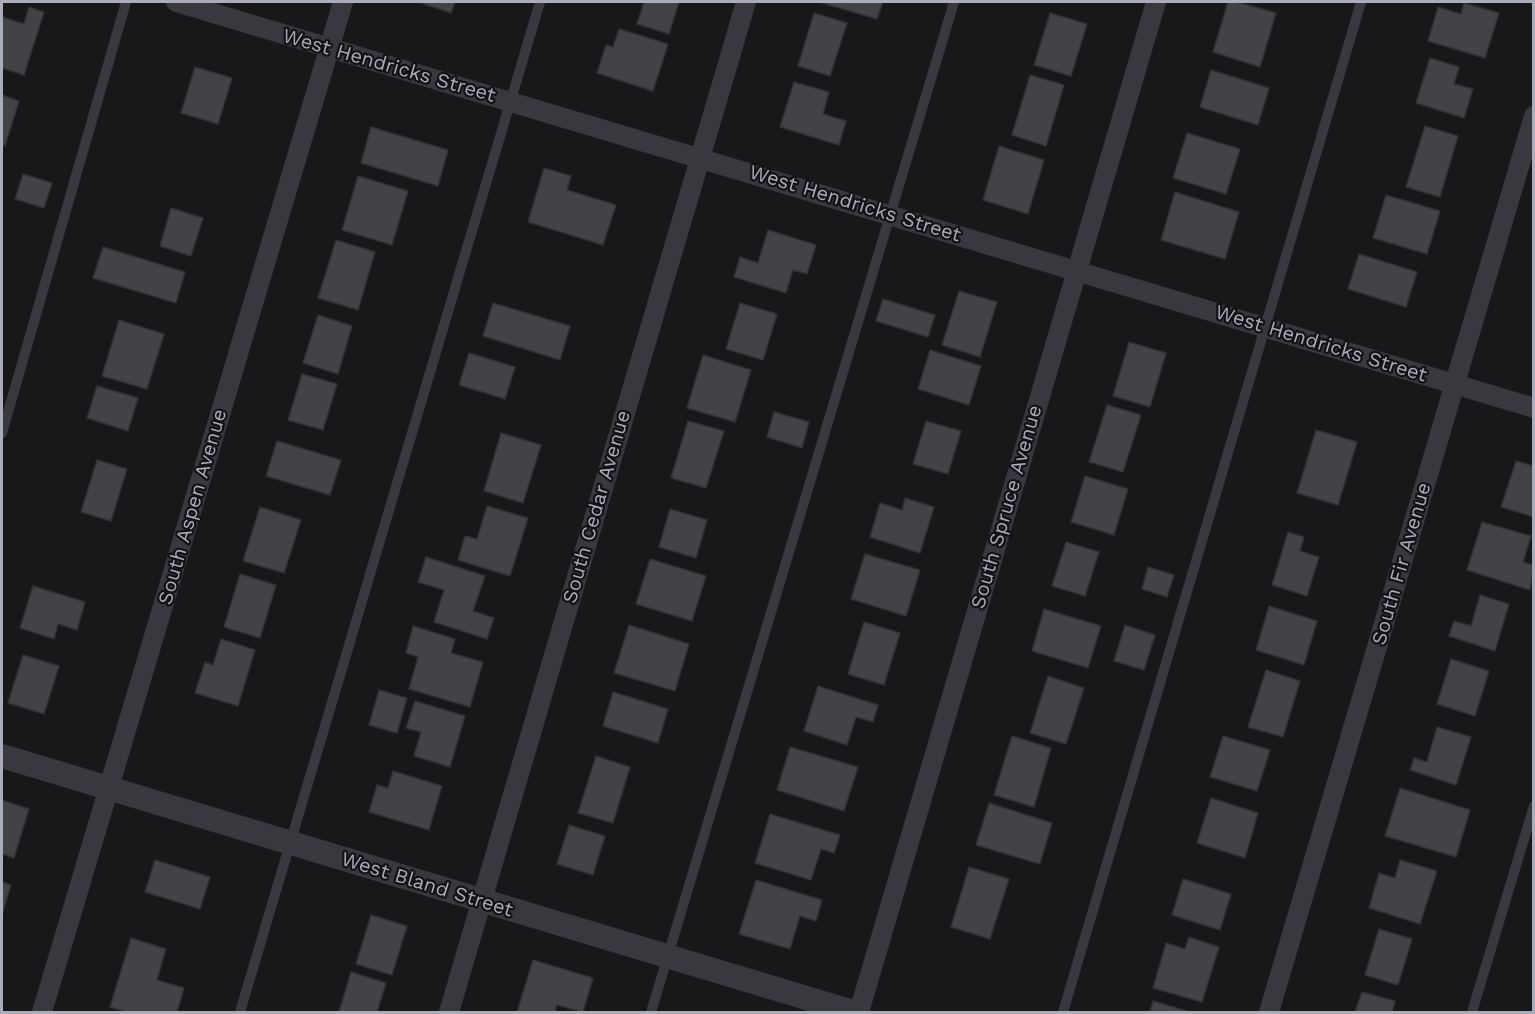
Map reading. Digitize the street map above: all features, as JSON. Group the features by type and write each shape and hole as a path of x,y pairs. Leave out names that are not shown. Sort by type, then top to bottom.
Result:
{"street":[{"name":"West Hendricks Street","path":"176,2 1533,408"},
{"name":"South Aspen Avenue","path":"42,1012 343,2"},
{"name":"South Cedar Avenue","path":"448,1012 746,2"},
{"name":"South Spruce Avenue","path":"859,1012 1156,2"},
{"name":"South Fir Avenue","path":"1269,1012 1533,116"},
{"name":"West Bland Street","path":"2,756 853,1012"}],"lane":[{"path":"2,433 126,2"},
{"path":"240,1012 540,2"},
{"path":"651,1012 892,215 954,2"},
{"path":"1063,1012 1361,2"},
{"path":"1472,1012 1533,806"}],"building":[{"path":"418,2 455,2 451,13"},
{"path":"644,2 679,2 669,34 637,24"},
{"path":"819,2 883,2 877,19"},
{"path":"1228,2 1237,2 1276,13 1260,67 1213,52"},
{"path":"1464,3 1499,13 1485,58 1428,41 1438,7 1461,14"},
{"path":"29,7 44,12 24,75 2,68 2,17 24,24"},
{"path":"814,13 847,23 830,76 798,66"},
{"path":"1050,13 1087,24 1071,76 1034,65"},
{"path":"619,29 668,44 653,91 597,73 606,45 613,47"},
{"path":"1430,58 1459,67 1454,84 1473,89 1464,118 1416,103"},
{"path":"195,67 232,78 218,124 181,113"},
{"path":"1211,70 1269,88 1258,125 1200,107"},
{"path":"1030,75 1064,85 1046,146 1012,135"},
{"path":"794,82 829,92 823,114 846,121 839,145 780,127"},
{"path":"2,95 19,101 5,146 2,145"},
{"path":"1425,126 1458,136 1440,197 1406,187"},
{"path":"371,127 448,150 438,186 361,163"},
{"path":"1187,133 1240,149 1226,194 1173,178"},
{"path":"999,146 1044,160 1028,214 983,200"},
{"path":"544,168 571,176 567,190 616,205 603,245 528,222"},
{"path":"23,174 52,183 44,208 15,199"},
{"path":"358,176 408,191 392,245 342,230"},
{"path":"1175,192 1239,212 1225,259 1161,240"},
{"path":"1386,195 1440,211 1427,254 1373,238"},
{"path":"171,208 203,218 191,256 160,246"},
{"path":"768,230 816,245 807,274 793,270 786,293 734,277 740,257 758,263"},
{"path":"336,240 375,252 358,310 318,298"},
{"path":"103,247 185,272 176,303 93,278"},
{"path":"1359,254 1417,272 1406,307 1348,289"},
{"path":"959,291 997,302 980,357 942,345"},
{"path":"883,299 935,315 928,337 876,321"},
{"path":"493,303 570,326 560,360 483,336"},
{"path":"740,303 777,314 763,360 726,349"},
{"path":"318,315 352,326 338,374 303,363"},
{"path":"119,320 164,334 147,389 102,376"},
{"path":"1129,342 1166,353 1150,407 1113,396"},
{"path":"930,350 981,366 969,405 918,389"},
{"path":"469,353 515,367 505,399 459,385"},
{"path":"703,355 751,370 735,422 687,408"},
{"path":"302,374 337,384 323,430 288,420"},
{"path":"97,386 138,398 128,431 87,418"},
{"path":"1107,405 1141,415 1123,472 1089,462"},
{"path":"774,412 809,422 802,448 767,437"},
{"path":"688,421 724,431 706,488 671,478"},
{"path":"926,421 961,431 948,474 913,464"},
{"path":"1316,430 1357,442 1338,505 1297,493"},
{"path":"501,433 541,445 523,503 484,491"},
{"path":"277,441 341,460 330,495 266,476"},
{"path":"97,460 127,469 111,521 81,512"},
{"path":"1516,461 1534,466 1534,517 1501,507"},
{"path":"1085,476 1128,489 1114,535 1071,522"},
{"path":"905,498 934,507 920,553 870,537 880,503 902,510"},
{"path":"487,506 528,518 510,576 458,560 465,536 477,539"},
{"path":"260,507 301,520 284,573 243,561"},
{"path":"670,509 707,520 696,558 659,547"},
{"path":"1482,522 1531,536 1523,562 1534,565 1530,590 1467,570"},
{"path":"1288,532 1304,537 1300,551 1319,557 1307,596 1272,585"},
{"path":"1066,542 1099,552 1085,596 1052,586"},
{"path":"865,554 920,570 906,616 851,599"},
{"path":"426,557 485,576 473,611 494,618 487,639 434,622 444,590 418,582"},
{"path":"650,559 706,576 692,621 636,604"},
{"path":"1148,567 1174,575 1167,597 1142,589"},
{"path":"240,574 276,585 260,638 224,627"},
{"path":"33,586 85,602 77,630 58,624 54,639 20,628"},
{"path":"1480,595 1509,604 1495,651 1449,636 1454,621 1471,626"},
{"path":"1269,606 1317,621 1304,665 1256,650"},
{"path":"1044,609 1101,626 1088,668 1032,651"},
{"path":"864,622 900,633 884,685 848,674"},
{"path":"629,625 689,644 675,691 614,673"},
{"path":"1125,625 1155,635 1144,670 1114,661"},
{"path":"413,626 455,639 451,653 483,662 470,707 409,689 418,657 406,653"},
{"path":"221,639 255,650 238,706 195,693 205,662 213,665"},
{"path":"23,655 59,666 44,714 8,703"},
{"path":"1451,659 1489,671 1475,716 1437,704"},
{"path":"1266,670 1300,681 1283,737 1248,727"},
{"path":"1048,676 1084,688 1066,744 1030,733"},
{"path":"818,686 878,705 873,722 856,717 847,745 804,731"},
{"path":"379,690 407,698 397,733 369,725"},
{"path":"613,692 668,709 658,743 603,726"},
{"path":"415,701 465,716 450,767 414,756 421,732 406,728"},
{"path":"1437,727 1471,737 1456,785 1410,770 1414,758 1427,762"},
{"path":"1012,736 1051,748 1034,807 994,795"},
{"path":"1223,736 1270,750 1257,791 1210,777"},
{"path":"790,747 858,767 844,811 777,790"},
{"path":"596,756 630,767 613,823 578,813"},
{"path":"393,771 442,786 429,830 369,812 377,785 388,788"},
{"path":"1400,788 1470,810 1456,857 1385,836"},
{"path":"1211,798 1258,813 1245,858 1197,843"},
{"path":"2,800 29,809 14,858 2,854"},
{"path":"989,803 1052,823 1040,864 976,845"},
{"path":"770,814 840,835 834,853 821,849 811,880 755,863"},
{"path":"569,825 605,836 593,875 557,864"},
{"path":"155,860 210,877 200,909 145,892"},
{"path":"1400,860 1437,871 1420,924 1369,908 1379,873 1395,878"},
{"path":"969,867 1009,879 990,939 951,927"},
{"path":"1183,879 1231,894 1220,930 1172,915"},
{"path":"756,880 822,900 816,921 800,916 790,949 739,934"},
{"path":"2,882 11,885 2,915"},
{"path":"371,915 407,926 392,975 356,964"},
{"path":"1379,929 1412,939 1398,985 1365,975"},
{"path":"1189,937 1219,947 1202,1002 1153,988 1166,943 1185,949"},
{"path":"131,938 166,949 157,980 184,988 177,1012 126,1012 110,1007"},
{"path":"533,960 593,978 583,1012 557,1005 555,1012 517,1012"},
{"path":"351,972 386,983 377,1012 339,1012"},
{"path":"1362,992 1395,1001 1392,1012 1355,1012"},
{"path":"1153,1001 1190,1012 1150,1012"}]}
